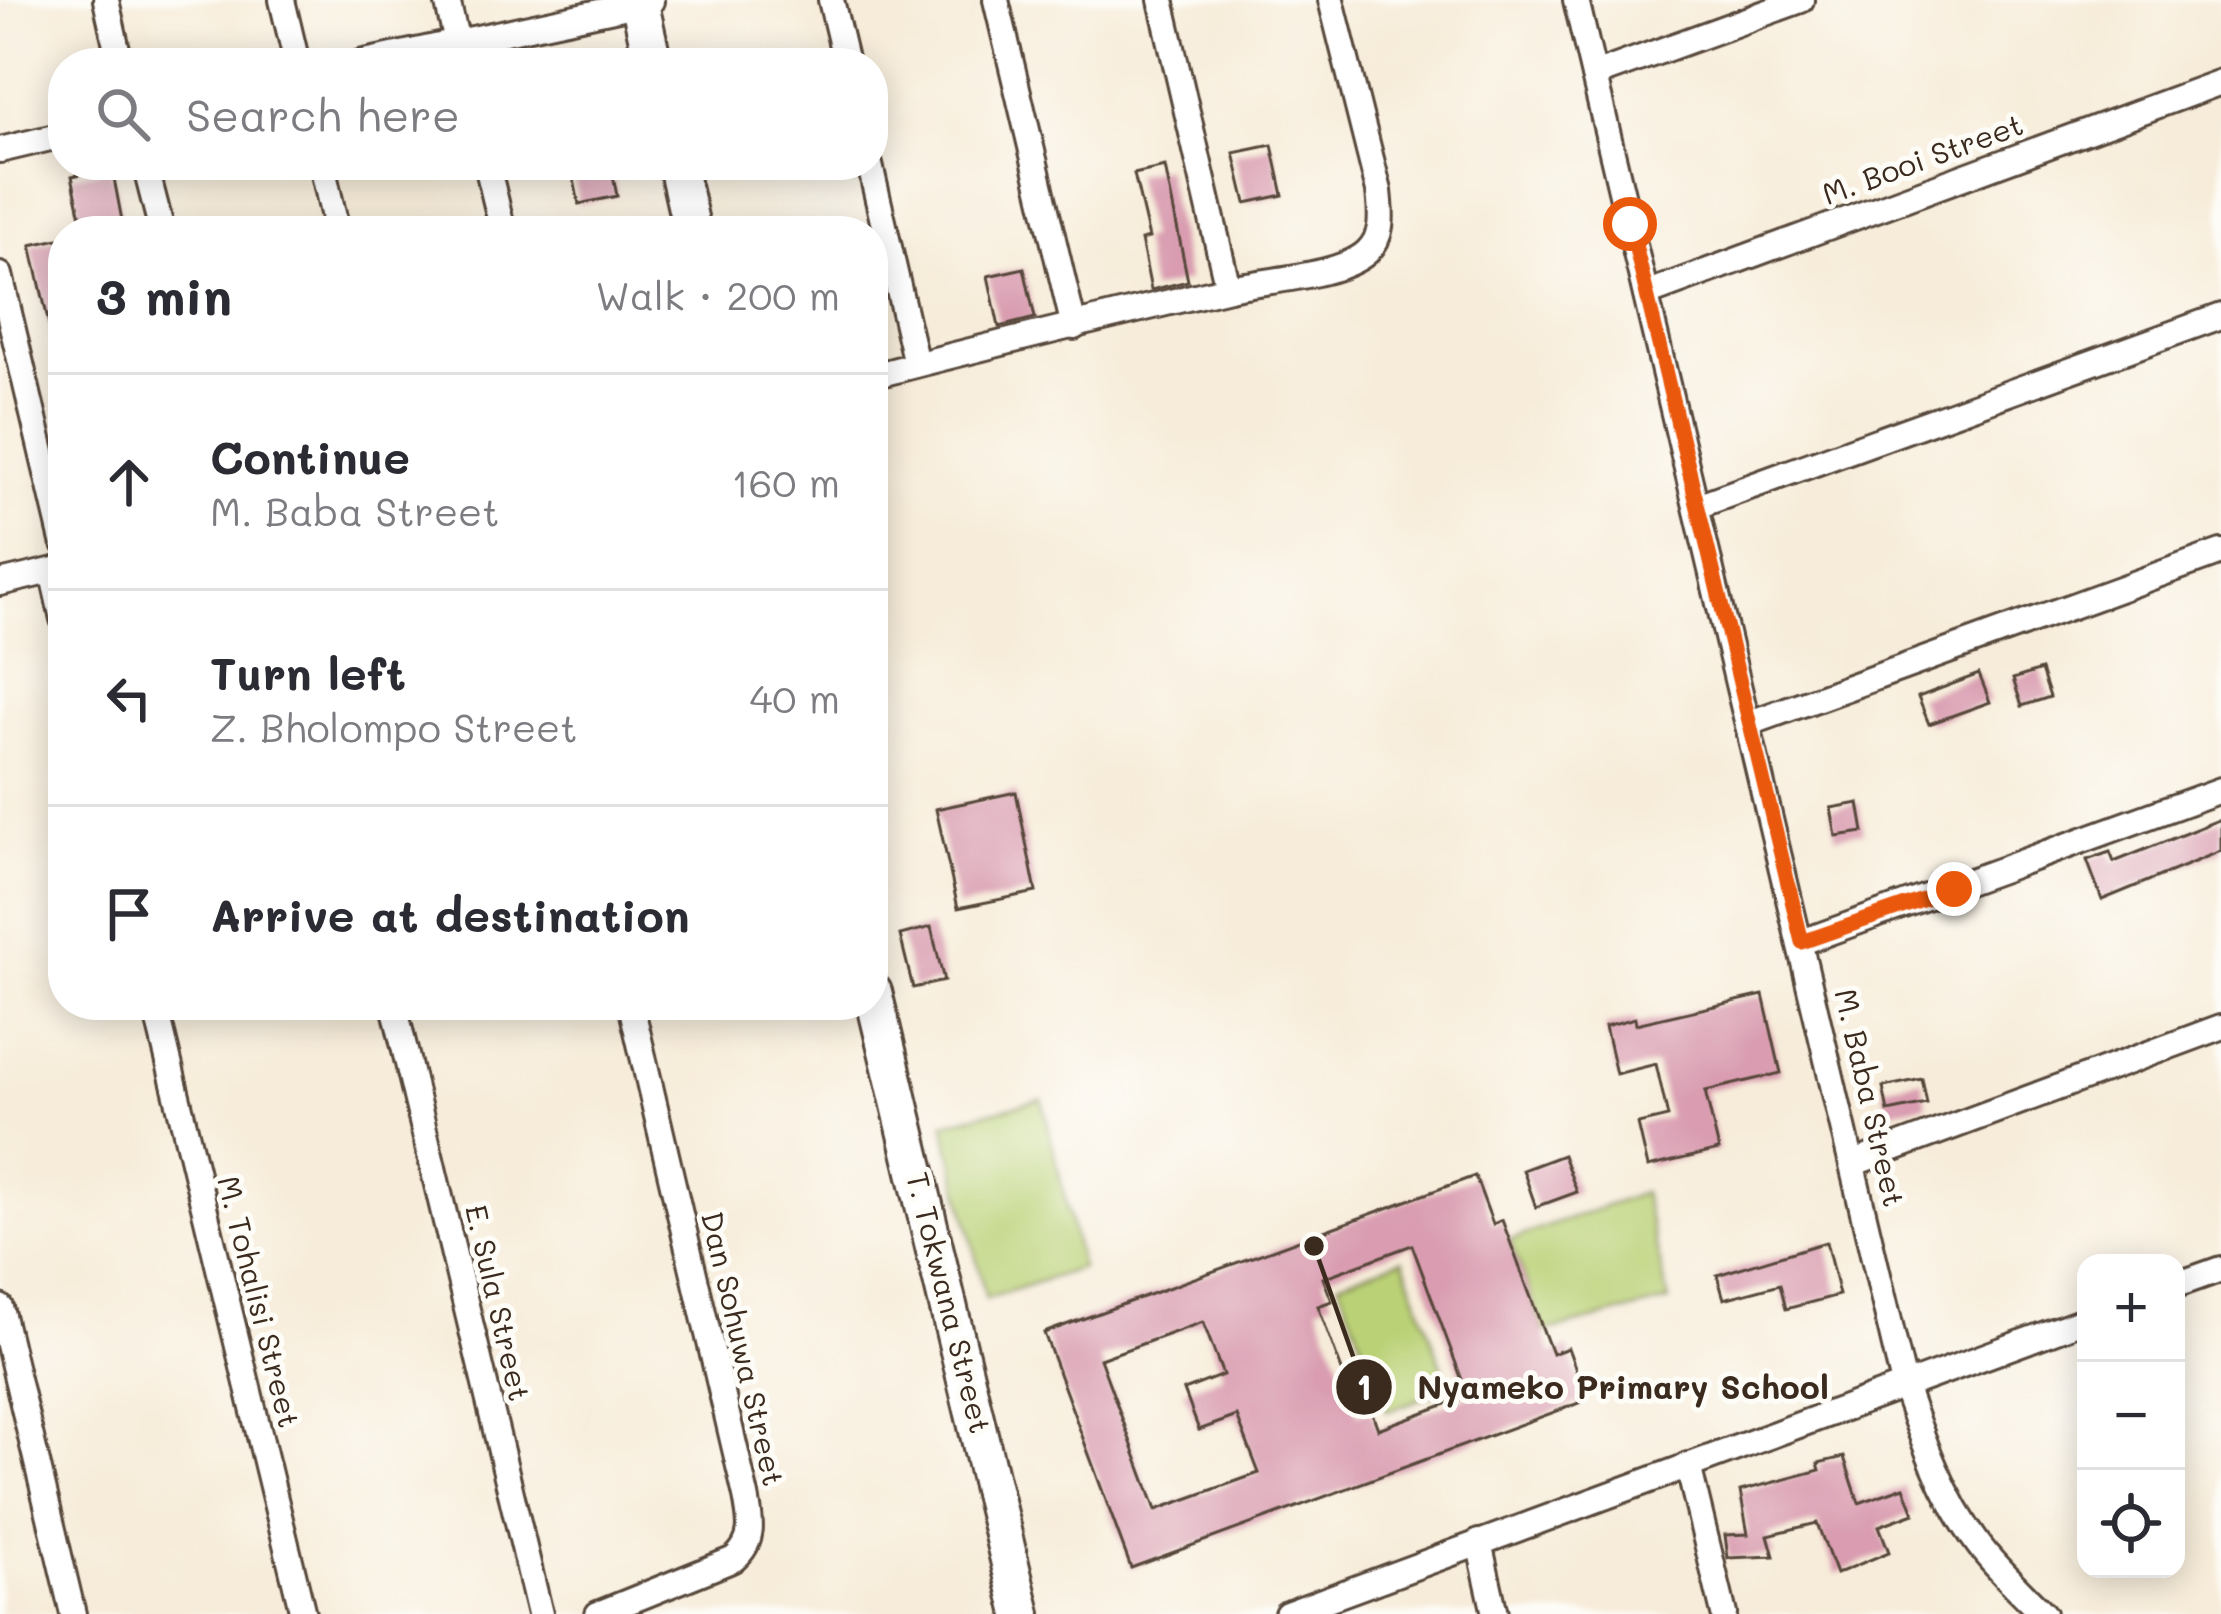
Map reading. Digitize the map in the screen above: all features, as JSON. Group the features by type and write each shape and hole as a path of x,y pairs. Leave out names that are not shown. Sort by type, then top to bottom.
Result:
{"street":[{"path":"106,0 117,48"},
{"path":"282,0 293,48"},
{"path":"447,0 458,48"},
{"path":"831,0 842,48"},
{"path":"996,0 1074,327"},
{"path":"1161,0 1228,288"},
{"path":"888,372 1228,288 1348,264 1368,251 1378,237 1382,218 1379,191 1331,0"},
{"name":"M. Baba Street","path":"1576,0 1905,1388 1954,1509 1980,1547 2043,1614"},
{"path":"1594,75 1801,0"},
{"path":"470,48 644,1 651,48"},
{"name":"M. Booi Street","path":"1646,294 2221,82"},
{"path":"0,150 48,139"},
{"path":"149,180 157,216"},
{"path":"326,180 334,216"},
{"path":"491,180 499,216"},
{"path":"680,180 689,216"},
{"path":"873,180 882,216"},
{"path":"888,243 916,364"},
{"path":"0,275 48,478"},
{"path":"1697,506 2221,316"},
{"path":"1750,723 2221,552"},
{"path":"0,583 48,571"},
{"path":"1802,942 2221,790"},
{"name":"M. Tohalisi Street","path":"159,1020 303,1614"},
{"name":"E. Sula Street","path":"398,1020 540,1614"},
{"name":"Dan Sohuwa Street","path":"598,1614 734,1559 746,1549 750,1537 746,1496 635,1020"},
{"name":"T. Tokwana Street","path":"880,1020 1022,1614"},
{"path":"1854,1163 2221,1027"},
{"path":"2185,1282 2221,1269"},
{"path":"0,1307 73,1614"},
{"path":"1287,1614 2077,1322"},
{"path":"1688,1465 1724,1614"},
{"path":"1478,1542 1496,1614"}],"green space":[{"path":"1042,1099 1081,1268 986,1299 944,1123"},
{"path":"1643,1193 1669,1301 1544,1332 1510,1240"},
{"path":"1403,1259 1450,1388 1387,1411 1339,1282"}],"building":[{"path":"1272,145 1283,195 1246,203 1234,153"},
{"path":"1165,167 1188,281 1151,290 1141,240 1149,238 1134,174"},
{"path":"73,180 114,180 121,216 81,216"},
{"path":"574,180 614,180 617,196 579,204"},
{"path":"48,241 48,320 31,245"},
{"path":"1024,268 1035,318 999,327 988,276"},
{"path":"2041,670 2050,697 2022,706 2013,679"},
{"path":"1979,674 1990,702 1929,724 1918,697"},
{"path":"1016,792 1036,892 958,908 936,809"},
{"path":"1859,803 1864,832 1836,836 1831,808"},
{"path":"2221,819 2221,851 2102,900 2087,860 2110,852 2114,862"},
{"path":"931,927 944,981 913,988 900,935"},
{"path":"1763,995 1781,1073 1705,1091 1719,1150 1648,1167 1638,1124 1668,1117 1656,1064 1616,1074 1605,1026 1635,1018 1636,1024"},
{"path":"1922,1079 1927,1104 1888,1112 1883,1087"},
{"path":"1563,1155 1577,1192 1536,1207 1523,1170"},
{"path":"1475,1176 1493,1224 1502,1220 1552,1354 1568,1348 1587,1400 1131,1568 1044,1333","holes":["1412,1245 1468,1396 1378,1429 1371,1410 1358,1414 1318,1306 1332,1301 1323,1278","1203,1322 1223,1375 1184,1390 1199,1430 1237,1416 1259,1473 1156,1510 1100,1359"]},
{"path":"1826,1242 1839,1295 1786,1309 1780,1284 1724,1299 1717,1275"},
{"path":"1844,1457 1859,1503 1904,1487 1914,1513 1879,1526 1889,1552 1836,1574 1817,1523 1768,1535 1774,1556 1728,1558 1725,1535 1748,1534 1740,1491 1820,1470 1818,1463"}],"place":[{"name":"Nyameko Primary School","path":"1314,1246"}],"route":[{"path":"1630,224 1802,942 1954,889"}]}
